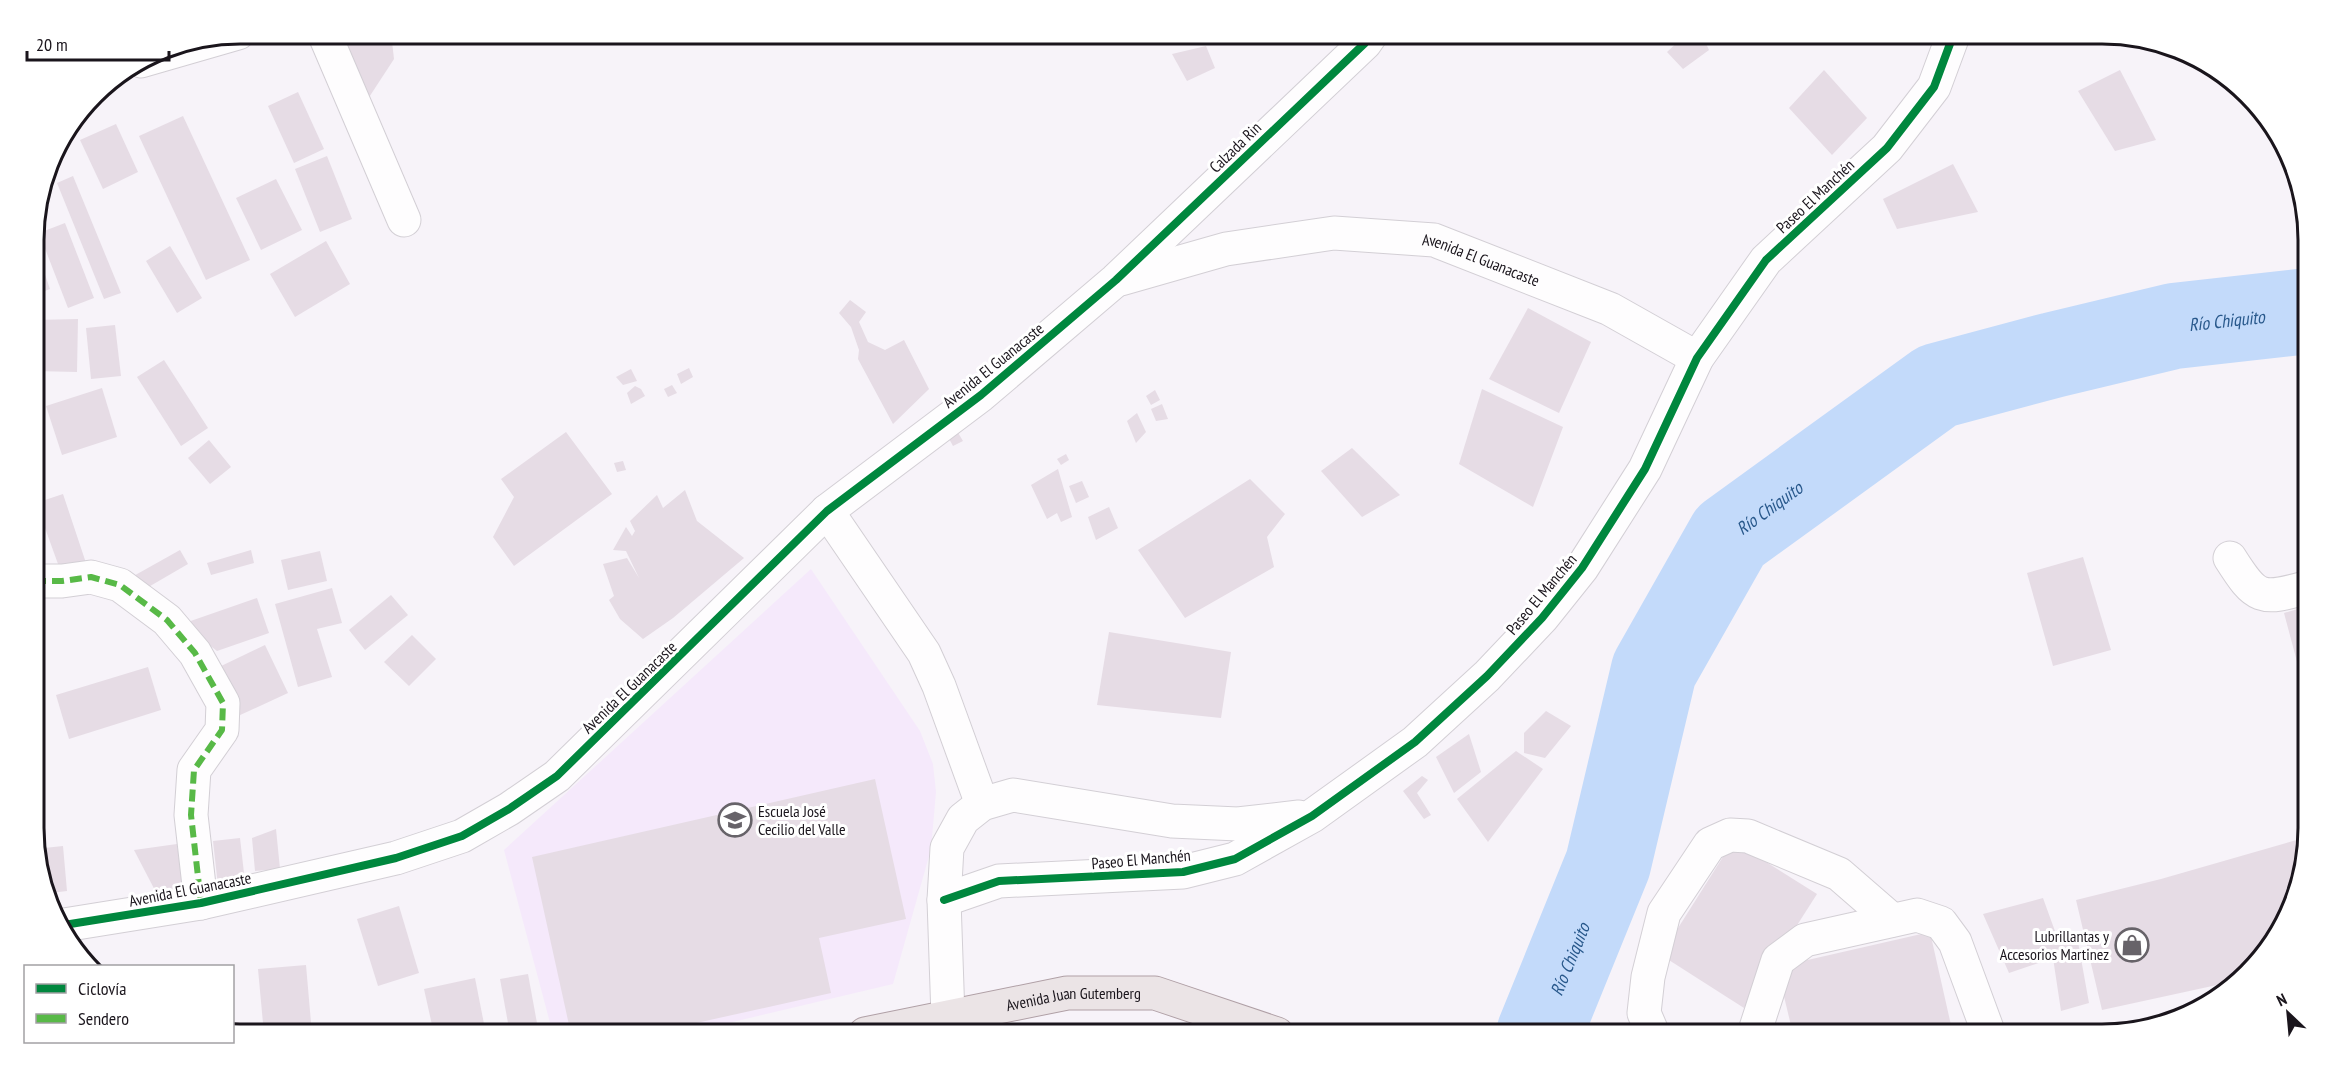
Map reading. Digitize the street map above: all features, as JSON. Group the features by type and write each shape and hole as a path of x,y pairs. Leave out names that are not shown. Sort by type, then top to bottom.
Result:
{"main road":[{"name":"Avenida Juan Gutemberg","path":"916,1024 1067,993 1155,993 1246,1023"}],"street":[{"path":"329,44 404,220"},
{"name":"Calzada Rin","path":"1116,280 1364,44"},
{"name":"Paseo El Manchén","path":"944,900 999,881 1183,872 1235,859 1312,816 1415,742 1487,675 1542,618 1582,568 1645,469 1697,358 1766,260 1887,147 1934,87 1950,44"},
{"name":"Avenida El Guanacaste","path":"69,924 201,903 396,858 462,836 509,809 557,776 827,511 981,395 1116,280 1226,249 1334,233 1434,240 1610,309 1697,358"},
{"path":"827,511 924,653 939,686 982,804"},
{"path":"2230,558 2248,586 2261,594 2286,593 2298,590"},
{"path":"44,581 91,577 120,585 167,620 195,653 223,703 222,730 194,770 191,815 201,903"},
{"name":"Paseo El Manchén","path":"948,1017 944,900 947,848 963,819 982,804 1013,795 1172,821 1238,824 1312,816"},
{"path":"1648,1023 1644,1013 1648,977 1664,914 1710,844 1730,834 1757,840 1839,874 1892,920"},
{"path":"1758,1023 1778,960 1805,940 1917,915 1941,923 1955,942 1970,976 1985,1023"}],"shaded area":[{"name":"Escuela José Cecilio del Valle","path":"811,569 920,731 933,764 936,792 931,849 893,984 725,1024 550,1024 504,850"}],"building":[{"path":"344,44 392,44 394,59 362,108"},
{"path":"1676,44 1706,44 1709,50 1683,69 1667,52"},
{"path":"1206,46 1215,68 1187,81 1172,54"},
{"path":"1824,70 1867,118 1832,155 1789,108"},
{"path":"2120,70 2156,140 2115,151 2078,91"},
{"path":"298,92 324,149 294,163 268,106"},
{"path":"183,116 250,260 206,280 139,136"},
{"path":"116,124 138,172 103,189 80,140"},
{"path":"327,156 352,219 320,232 295,169"},
{"path":"1953,164 1978,212 1897,229 1883,199"},
{"path":"73,176 121,293 104,299 57,183"},
{"path":"276,179 302,230 261,250 236,198"},
{"path":"65,223 94,298 68,308 44,246 44,231"},
{"path":"326,241 350,284 295,317 270,274"},
{"path":"170,246 202,298 177,313 146,261"},
{"path":"44,272 50,289 44,291"},
{"path":"850,300 866,312 859,322 868,342 885,350 904,340 929,389 893,424 858,359 859,350 851,327 839,313"},
{"path":"1528,308 1591,342 1559,413 1489,379"},
{"path":"78,319 77,372 44,371 44,320"},
{"path":"115,325 121,376 91,379 86,328"},
{"path":"164,360 208,428 181,446 137,377"},
{"path":"689,368 693,377 681,384 677,374"},
{"path":"631,369 637,381 623,385 616,377"},
{"path":"672,385 677,393 668,397 664,389"},
{"path":"635,386 641,389 645,396 631,404 627,393"},
{"path":"102,388 117,437 62,455 46,406"},
{"path":"1482,389 1563,427 1533,507 1459,464"},
{"path":"1155,390 1160,400 1151,405 1146,396"},
{"path":"1162,404 1168,419 1156,421 1151,409"},
{"path":"1137,413 1146,432 1136,443 1127,421"},
{"path":"957,431 963,441 953,446 947,435"},
{"path":"566,432 612,494 514,566 493,537 514,497 501,479"},
{"path":"209,440 231,467 210,484 188,458"},
{"path":"1352,448 1400,495 1362,517 1321,471"},
{"path":"1066,454 1069,460 1061,465 1057,459"},
{"path":"623,461 626,470 617,472 614,463"},
{"path":"1058,469 1072,517 1061,522 1057,513 1047,519 1031,485"},
{"path":"1250,479 1285,514 1267,537 1274,567 1185,618 1138,550"},
{"path":"1082,481 1089,497 1076,503 1069,486"},
{"path":"685,490 697,521 744,558 673,618 643,639 620,619 609,600 614,596 603,564 627,558 639,578 626,551 613,550 626,527 632,536 635,531 630,521 657,495 663,508"},
{"path":"63,494 87,566 62,575 44,525 44,500"},
{"path":"1109,507 1118,528 1096,540 1088,517"},
{"path":"180,550 188,564 145,589 130,578"},
{"path":"251,550 254,563 211,575 207,563"},
{"path":"320,551 327,581 288,590 281,560"},
{"path":"2083,557 2111,650 2053,666 2027,573"},
{"path":"332,588 342,623 317,629 332,677 298,687 275,604"},
{"path":"391,595 408,615 365,650 349,630"},
{"path":"257,598 269,633 217,651 182,624"},
{"path":"2298,609 2298,666 2284,613"},
{"path":"1109,632 1231,652 1221,718 1097,705"},
{"path":"412,635 436,659 409,686 384,662"},
{"path":"265,645 288,693 238,716 217,668"},
{"path":"148,667 161,710 69,739 56,695"},
{"path":"1546,711 1571,726 1545,758 1524,753 1524,733"},
{"path":"1469,734 1481,772 1454,793 1436,757"},
{"path":"1516,751 1543,769 1488,842 1457,799"},
{"path":"1422,776 1428,780 1417,793 1431,815 1424,819 1403,791"},
{"path":"875,779 906,919 819,938 831,993 693,1024 569,1024 532,857"},
{"path":"276,829 280,869 255,871 252,838"},
{"path":"240,838 245,882 218,886 213,841"},
{"path":"2298,840 2295,866 2288,891 2272,926 2258,947 2222,983 2102,1010 2076,900 2161,879"},
{"path":"1733,841 1817,894 1744,1008 1661,955"},
{"path":"177,844 184,896 160,900 134,850"},
{"path":"63,846 67,891 55,893 45,848"},
{"path":"2043,898 2060,945 2078,942 2089,1003 2061,1011 2053,958 2009,973 1983,914"},
{"path":"399,906 419,973 378,986 357,919"},
{"path":"1930,932 1951,1023 1790,1023 1777,967"},
{"path":"306,965 311,1024 263,1024 258,969"},
{"path":"528,974 537,1024 508,1024 500,979"},
{"path":"475,978 484,1024 432,1024 424,989"}],"waterway":[{"name":"Río Chiquito","path":"1543,1023 1608,864 1654,670 1730,536 1937,386 2174,326 2298,312"}],"marked path":[{"path":"44,581 91,577 120,585 167,620 195,653 223,703 222,730 194,770 191,815 201,903"}],"cycle path":[{"path":"69,924 201,903 396,858 462,836 509,809 557,776 827,511 981,395 1116,280 1364,44"},
{"path":"944,900 999,881 1183,872 1235,859 1312,816 1415,742 1487,676 1542,618 1582,568 1645,469 1697,358 1766,260 1887,148 1934,87 1950,44"}],"place":[{"name":"Escuela José Cecilio del Valle","path":"735,820"},
{"name":"Lubrillantas y Accesorios Martinez","path":"2132,945"}]}
